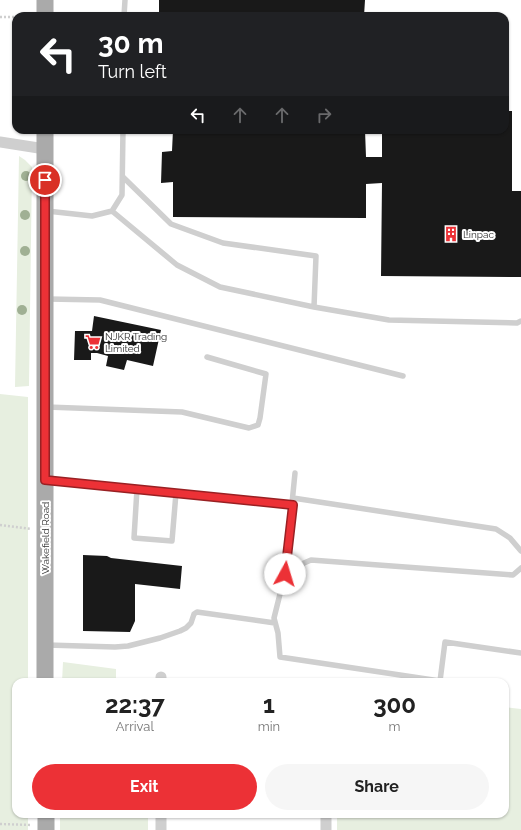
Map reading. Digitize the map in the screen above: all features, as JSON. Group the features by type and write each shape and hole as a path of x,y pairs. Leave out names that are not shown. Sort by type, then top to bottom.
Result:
{"main road":[{"path":"45,0 45,12"},
{"name":"Wakefield Road","path":"45,134 45,678"}],"street":[{"path":"0,142 45,150"},
{"path":"161,818 161,830"},
{"path":"326,818 326,830"}],"lane":[{"path":"124,12 125,0"},
{"path":"45,211 92,216 112,211 122,194 123,134"},
{"path":"123,177 171,224 223,243 316,256 314,307"},
{"path":"112,211 176,265 220,287 314,307 389,320 517,323 521,321"},
{"path":"45,299 100,300 403,376"},
{"path":"45,407 182,412 250,428 258,425 266,374 207,357"},
{"path":"295,474 285,574 274,618 278,633 280,657 420,678"},
{"path":"45,480 293,505"},
{"path":"137,490 134,538 172,540 176,493"},
{"path":"293,498 496,529 510,538 521,551"},
{"path":"285,574 297,566 312,560 513,575 521,568"},
{"path":"45,645 128,646 180,631 191,623 194,614 197,612 275,623"},
{"path":"440,678 445,642 521,653"}],"path":[{"path":"0,17 12,17"},
{"path":"0,525 45,530"},
{"path":"0,824 46,823"}],"green space":[{"path":"19,156 32,167 29,386 15,387"},
{"path":"0,394 28,397 28,678 12,678 12,818 28,818 28,830 0,830"},
{"path":"63,662 116,669 116,678 62,678"},
{"path":"509,708 521,709 521,830 337,830 337,818 509,818"},
{"path":"60,818 148,818 148,830 60,830"}],"building":[{"path":"159,0 365,0 364,12 159,12"},
{"path":"509,111 512,111 512,191 521,191 521,277 381,276 382,183 366,184 366,218 173,217 173,182 161,183 162,152 172,151 173,134 365,134 366,157 382,157 382,134 509,134"},
{"path":"94,316 161,330 153,366 127,360 124,370 106,366 108,356 97,353 91,353 91,360 74,360 75,331 92,331"},
{"path":"83,555 107,556 111,558 182,566 180,589 135,584 135,621 130,632 83,631"}],"place":[{"name":"Linpac","path":"451,234"},
{"name":"NJKR Trading Limited","path":"93,342"}],"route":[{"path":"45,180 45,480 293,505 285,574"}]}
